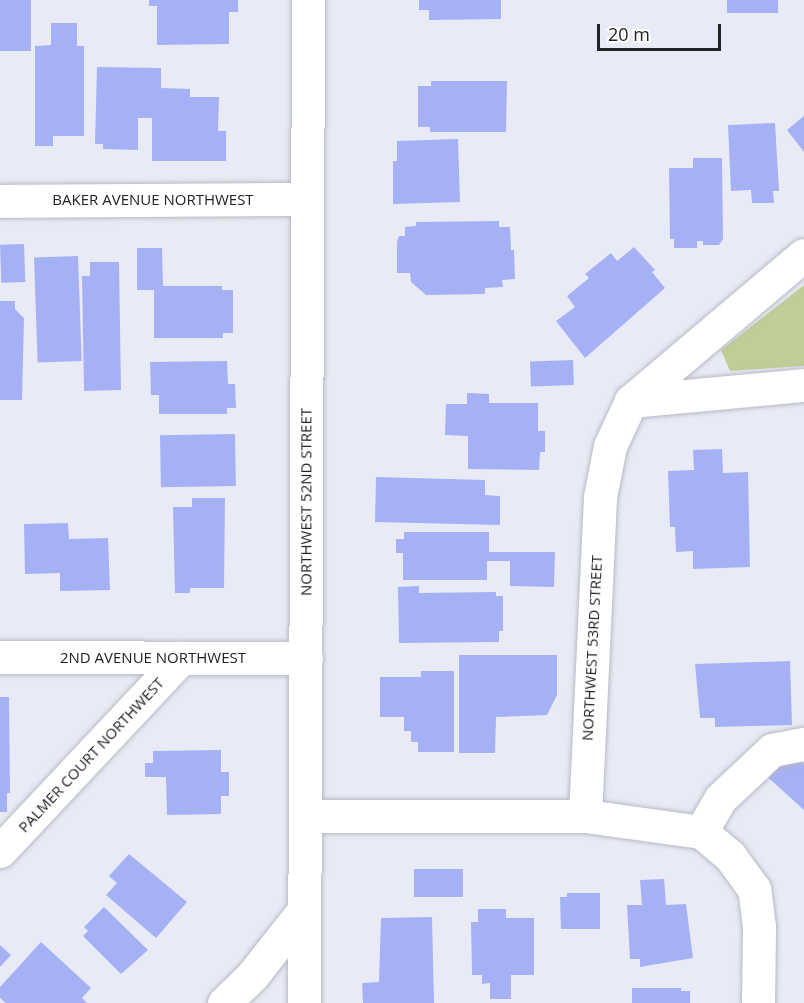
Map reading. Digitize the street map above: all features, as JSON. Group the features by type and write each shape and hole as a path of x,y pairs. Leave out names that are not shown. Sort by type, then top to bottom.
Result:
{"street":[{"name":"NORTHWEST 52ND STREET","path":"304,1003 307,816 308,0"},
{"name":"BAKER AVENUE NORTHWEST","path":"0,201 306,199"},
{"name":"NORTHWEST 53RD STREET","path":"585,816 600,497 610,446 631,401 804,255"},
{"path":"631,401 804,385"},
{"name":"2ND AVENUE NORTHWEST","path":"0,657 306,658"},
{"name":"PALMER COURT NORTHWEST","path":"0,851 181,658"},
{"path":"702,832 722,798 772,750 804,744"},
{"path":"307,816 585,816 702,832 730,856 754,888 759,927 758,1003"},
{"path":"224,1003 252,976 304,910"}],"green space":[{"path":"804,285 804,366 730,371 721,350"}],"building":[{"path":"0,0 31,0 31,51 0,51"},
{"path":"149,0 238,0 238,12 229,12 229,44 157,45 157,6 149,6"},
{"path":"419,0 501,0 501,19 429,20 429,10 419,10"},
{"path":"727,0 778,0 778,13 727,13"},
{"path":"51,23 77,23 77,46 84,46 84,136 53,136 53,146 35,146 35,46 51,45"},
{"path":"97,67 161,68 161,88 190,89 190,97 219,97 218,131 226,131 226,161 152,161 152,118 138,118 138,150 103,149 103,144 95,144"},
{"path":"431,81 507,81 506,132 430,132 430,127 418,127 418,86 431,86"},
{"path":"804,116 804,152 787,130"},
{"path":"775,123 779,191 773,191 774,203 752,203 751,190 731,191 728,125"},
{"path":"458,139 460,202 393,204 393,161 397,161 397,141"},
{"path":"693,158 722,158 723,239 719,245 703,245 703,241 697,241 697,248 674,248 674,239 670,239 669,168 693,168"},
{"path":"499,221 499,227 510,227 511,250 514,250 515,279 502,280 503,287 485,288 485,294 426,295 411,282 410,273 397,273 397,242 399,236 405,236 405,227 416,226 416,222"},
{"path":"24,244 25,282 1,283 0,245"},
{"path":"634,247 655,270 652,272 665,288 585,358 556,321 575,307 567,296 589,278 585,274 611,253 617,261"},
{"path":"137,248 162,248 163,286 222,286 222,290 233,290 233,333 223,333 223,338 154,338 154,290 137,290"},
{"path":"78,256 82,361 38,362 34,258"},
{"path":"90,262 119,262 121,390 84,391 82,276 90,276"},
{"path":"0,301 15,301 15,309 24,318 22,400 0,400"},
{"path":"573,360 574,385 531,386 530,362"},
{"path":"227,361 228,384 235,384 236,408 227,408 227,414 159,414 159,395 151,395 150,362"},
{"path":"467,393 489,394 489,403 538,403 538,431 545,431 545,452 540,452 539,470 468,469 468,436 445,435 446,404 467,404"},
{"path":"235,434 236,486 161,487 160,435"},
{"path":"722,449 723,473 748,472 750,567 693,569 693,551 676,552 675,527 670,527 668,471 694,470 693,450"},
{"path":"376,477 485,480 485,495 500,496 500,525 375,522"},
{"path":"192,498 225,498 224,588 190,588 190,593 175,593 173,507 192,507"},
{"path":"68,523 69,539 108,538 110,590 60,591 60,573 25,574 24,524"},
{"path":"404,532 489,532 489,552 555,552 554,587 510,586 510,561 487,561 487,580 403,580 403,553 396,553 396,539 404,539"},
{"path":"419,586 419,593 496,592 496,596 503,596 503,631 499,631 499,642 399,643 398,587"},
{"path":"459,655 557,655 557,695 547,715 496,717 495,753 459,753"},
{"path":"790,661 792,725 715,727 715,718 700,718 695,664"},
{"path":"421,671 454,671 454,752 418,752 418,742 411,742 411,731 404,731 404,717 380,717 380,677 421,677"},
{"path":"0,697 9,697 10,793 7,793 7,812 0,812"},
{"path":"785,746 804,764 804,810 761,771"},
{"path":"221,750 221,772 229,772 229,796 221,796 221,814 167,815 166,777 145,777 145,763 153,763 153,751"},
{"path":"129,854 187,902 156,938 106,895 117,883 109,876"},
{"path":"414,869 463,869 463,897 414,897"},
{"path":"664,879 666,905 686,904 693,958 640,967 640,959 630,959 627,905 642,905 640,880"},
{"path":"567,893 600,893 600,929 561,929 560,897 567,897"},
{"path":"104,907 148,950 121,974 83,936 88,931 84,927"},
{"path":"478,909 506,909 506,918 534,918 534,975 511,975 511,999 490,999 490,983 482,984 482,975 472,975 471,922 478,922"},
{"path":"432,917 434,1003 363,1003 362,983 379,982 381,918"},
{"path":"41,942 91,988 82,998 87,1003 6,1003 0,998 0,987"},
{"path":"0,945 11,955 0,967"},
{"path":"632,988 681,988 681,991 690,991 690,1003 632,1003"}]}
